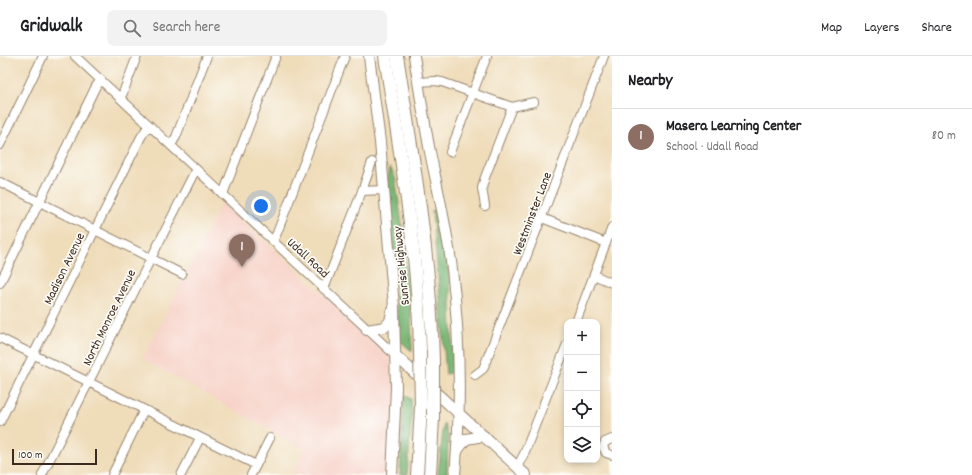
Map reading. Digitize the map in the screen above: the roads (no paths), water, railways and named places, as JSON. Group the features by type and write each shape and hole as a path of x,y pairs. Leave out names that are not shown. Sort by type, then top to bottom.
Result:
{"highway":[{"name":"Sunrise Highway","path":"385,56 412,242 418,295 421,407 417,475"},
{"name":"Sunrise Highway","path":"398,56 426,248 431,302 433,418 430,475"},
{"path":"402,56 403,91"}],"main road":[{"name":"Sunrise Highway","path":"369,56 384,190 394,307 396,419 392,475"},
{"path":"414,56 424,119 444,221 453,282 458,344 458,412 455,475"},
{"path":"367,330 386,326 390,321 394,307"},
{"name":"Udall Road","path":"396,356 526,475"},
{"path":"456,453 466,439 484,436"}],"street":[{"path":"0,144 42,56"},
{"name":"Udall Road","path":"75,56 396,356"},
{"path":"120,98 124,93 138,56"},
{"path":"171,145 176,137 207,56"},
{"path":"223,194 276,56"},
{"path":"273,241 345,56"},
{"path":"450,152 487,56"},
{"name":"Westminster Lane","path":"475,375 483,369 604,56"},
{"path":"0,284 95,88 101,80"},
{"path":"418,82 438,81 512,107 534,102"},
{"path":"485,206 482,188 484,180 512,107"},
{"name":"Madison Avenue","path":"0,422 141,137 149,125"},
{"path":"324,289 372,162"},
{"name":"North Monroe Avenue","path":"42,475 196,169"},
{"path":"0,182 182,274"},
{"path":"362,191 384,190"},
{"path":"542,218 606,243"},
{"path":"577,319 612,227"},
{"path":"594,275 612,283"},
{"path":"0,338 256,465"},
{"path":"517,467 524,454 564,352"},
{"path":"112,475 144,410"},
{"path":"181,475 200,438"},
{"path":"251,475 270,438"},
{"path":"612,439 605,442 603,447 606,453 612,455"}],"place":[{"name":"Masera Learning Center","path":"242,267"}]}
